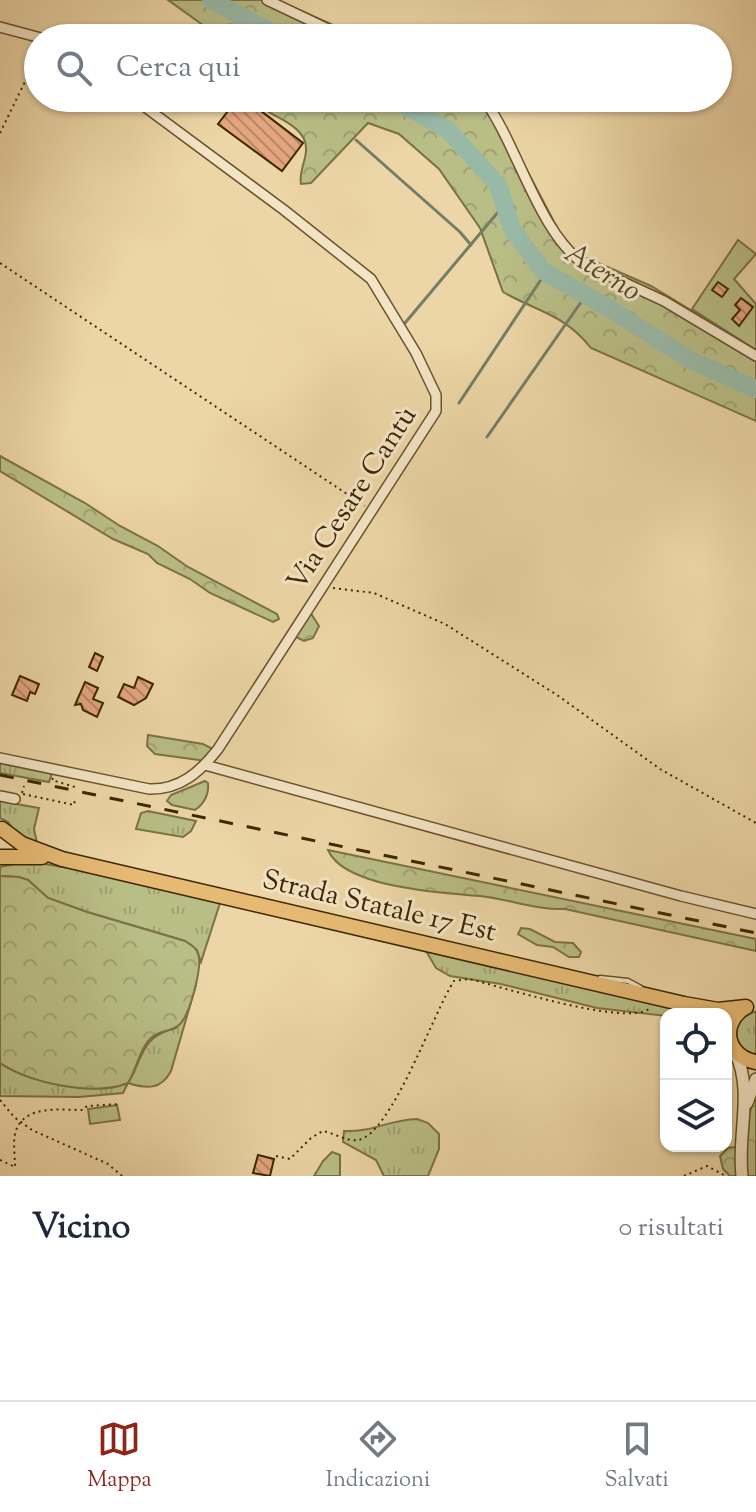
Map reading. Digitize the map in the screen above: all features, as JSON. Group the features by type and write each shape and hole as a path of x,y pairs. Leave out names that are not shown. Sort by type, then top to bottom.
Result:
{"main road":[{"path":"0,856 5,843 1,828"},
{"name":"Strada Statale 17 Est","path":"1,828 22,844 62,859 655,998 718,1010 752,1005"},
{"name":"Strada Statale 17 Est","path":"0,856 62,859"},
{"name":"Strada Statale 17 Est","path":"684,1004 692,1008"},
{"path":"732,1021 738,1012 752,1005"},
{"path":"732,1045 743,1059 756,1062"}],"street":[{"path":"267,0 318,24"},
{"path":"0,27 24,33"},
{"name":"Via Cesare Cantù","path":"0,758 156,789 184,781 205,765 436,411 436,395 416,353 371,279 152,112"},
{"path":"494,112 547,218 572,256 664,301 756,356"},
{"path":"205,765 756,914"},
{"path":"0,796 18,796"},
{"path":"732,1046 743,1074 742,1176"},
{"path":"743,1119 756,1079"}],"path":[{"path":"0,133 24,84"},
{"path":"0,263 372,511"},
{"path":"324,585 374,593 445,624 557,695 660,769 756,823"},
{"path":"18,796 74,805 75,800"},
{"path":"276,1156 290,1159 311,1138 323,1131 355,1141 367,1138 383,1121 410,1073 454,981 469,979 612,1013 647,1012 655,998"},
{"path":"0,1100 21,1123 32,1130 108,1164 122,1176"},
{"path":"0,1160 15,1167 15,1133 29,1115 40,1110 83,1110 87,1106 120,1104"},
{"path":"684,1176 707,1166 726,1176"}],"green space":[{"path":"168,0 277,0 331,24 201,24"},
{"path":"270,112 496,112 561,235 578,254 651,286 756,350 756,421 591,348 561,321 503,292 480,228 439,169 399,134 368,123 311,183 301,184 306,145 294,127"},
{"path":"738,240 756,254 734,279 756,304 756,350 692,309"},
{"path":"0,456 158,546 188,567 277,614 279,619 273,622 210,593 157,563 148,554 113,539 0,471"},
{"path":"310,612 319,626 313,638 304,641 294,636"},
{"path":"148,735 203,744 215,750 206,761 155,754 147,746"},
{"path":"0,761 52,773 49,782 0,773"},
{"path":"205,781 208,783 207,795 195,810 167,801 171,795"},
{"path":"0,801 39,808 34,829 37,843 20,838 8,822 0,818"},
{"path":"148,811 196,821 191,831 183,837 136,829 141,813"},
{"path":"328,850 756,939 756,951 565,909 396,886 353,873 338,863"},
{"path":"19,863 75,869 220,903 201,962 197,950 185,941 48,898 28,880 0,876 0,867"},
{"path":"0,876 28,880 48,898 185,941 196,950 199,969 183,1020 147,1042 128,1083 98,1089 62,1086 28,1077 0,1063"},
{"path":"521,928 530,929 555,942 573,943 581,952 579,957 569,957 553,947 537,945 518,934"},
{"path":"426,951 673,1008 660,1008 660,1015 597,1008 501,984 450,976 436,968"},
{"path":"196,985 167,1077 153,1086 128,1083 150,1042 156,1036 176,1028"},
{"path":"756,1011 756,1056 744,1051 736,1037 740,1019"},
{"path":"0,1063 28,1076 62,1085 98,1088 128,1083 123,1093 79,1097 0,1096"},
{"path":"756,1096 756,1176 747,1176 747,1125"},
{"path":"117,1105 120,1120 90,1124 88,1109"},
{"path":"417,1119 428,1123 439,1134 439,1149 428,1176 384,1176 376,1160 343,1142 344,1131"},
{"path":"736,1147 737,1176 730,1176 723,1169 720,1156 724,1152 732,1152 732,1148"},
{"path":"332,1152 340,1155 340,1176 314,1176 323,1161"}],"building":[{"path":"227,112 262,112 303,143 282,171 218,124"},
{"path":"718,282 728,289 722,297 712,290"},
{"path":"741,298 753,307 739,326 732,319 740,310 735,305"},
{"path":"95,653 103,657 97,671 89,667"},
{"path":"20,676 39,684 35,694 30,692 27,701 12,695"},
{"path":"138,677 153,684 146,698 134,705 118,697 124,684 134,688"},
{"path":"85,682 98,688 93,699 103,703 97,717 83,710 81,704 75,705"},
{"path":"258,1155 274,1159 270,1176 253,1173"}],"waterway":[{"name":"Aterno","path":"211,0 256,24"},
{"name":"Aterno","path":"416,112 448,130 498,185 512,229 543,271 690,360 756,389"},
{"path":"356,140 471,245"},
{"path":"405,323 504,205"},
{"path":"459,403 546,272"},
{"path":"487,437 586,295"}],"railway":[{"path":"0,775 756,933"}]}
